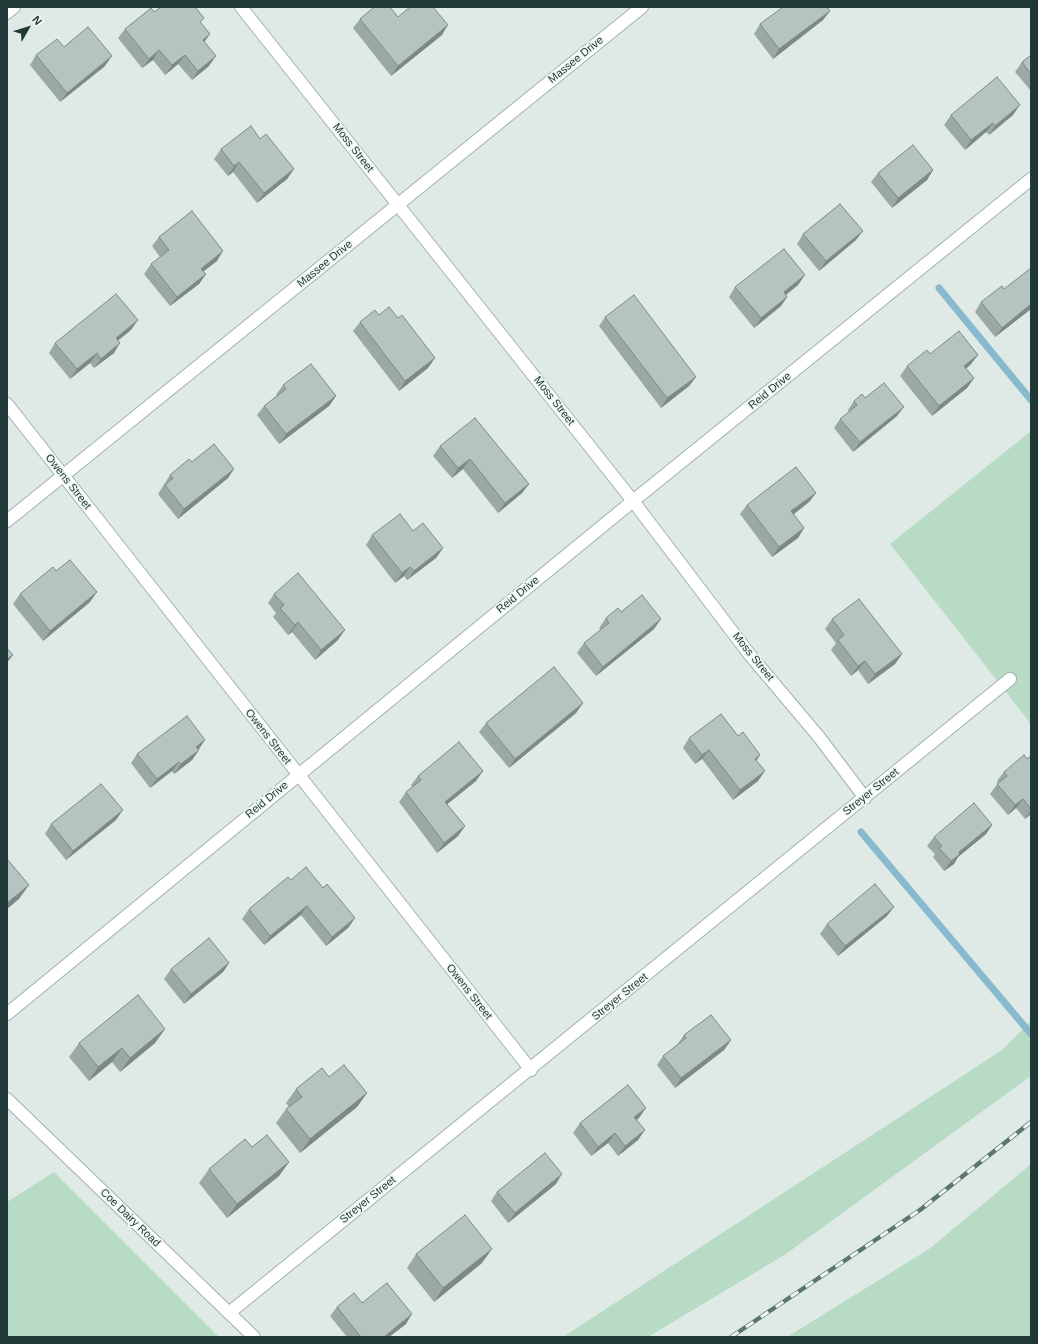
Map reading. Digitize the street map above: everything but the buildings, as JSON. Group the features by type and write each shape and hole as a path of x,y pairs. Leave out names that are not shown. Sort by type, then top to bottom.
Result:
{"street":[{"path":"7,13 14,7"},
{"name":"Moss Street","path":"241,7 634,501 750,655 819,737 865,798"},
{"name":"Massee Drive","path":"7,521 642,7"},
{"name":"Reid Drive","path":"7,1014 634,501 1031,179"},
{"name":"Owens Street","path":"7,404 530,1070"},
{"name":"Streyer Street","path":"229,1313 1010,679"},
{"name":"Coe Dairy Road","path":"7,1099 254,1337"}],"green space":[{"path":"1031,431 1031,724 890,544"},
{"path":"1031,1021 1031,1076 786,1254 648,1337 563,1337 1002,1050"},
{"path":"1031,1164 1031,1337 787,1337 929,1249"},
{"path":"54,1172 219,1337 7,1337 7,1202"}],"waterway":[{"path":"939,288 1031,400"},
{"path":"861,832 1031,1034"}],"railway":[{"path":"731,1337 920,1210 1031,1122"}]}
